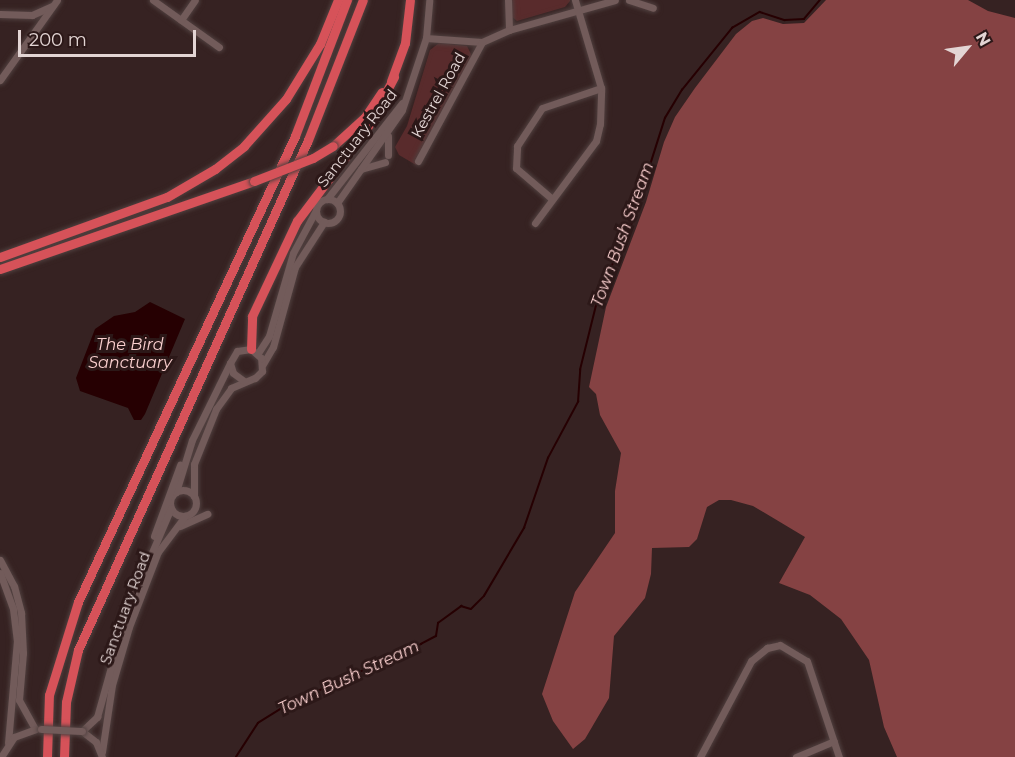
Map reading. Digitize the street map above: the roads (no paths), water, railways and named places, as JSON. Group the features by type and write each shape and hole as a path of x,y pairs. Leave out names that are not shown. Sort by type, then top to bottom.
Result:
{"highway":[{"path":"0,256 167,197 215,169 244,146 286,99 320,44 338,0"},
{"path":"47,757 49,696 78,602 295,136 347,0"},
{"path":"64,757 66,702 78,650 309,140 363,0"},
{"path":"254,351 252,316 297,221 367,128 394,77 405,43 410,0"},
{"path":"0,270 313,158 333,146 365,117 394,77"}],"street":[{"path":"153,0 219,47"},
{"path":"181,20 195,0"},
{"name":"Sanctuary Road","path":"324,222 339,218 337,203 388,134 409,94 426,38 429,0"},
{"path":"508,0 509,30"},
{"path":"535,223 551,198 596,141 601,88 575,0"},
{"path":"426,38 482,42 509,30 615,0"},
{"path":"629,0 653,8"},
{"path":"0,15 32,15 55,2"},
{"path":"0,80 55,2"},
{"name":"Kestrel Road","path":"418,160 482,42"},
{"path":"551,198 516,168 517,146 542,108 601,88"},
{"name":"Sanctuary Road","path":"316,210 409,94"},
{"path":"360,170 386,159 388,134"},
{"path":"327,199 337,203"},
{"path":"148,556 166,495 230,363 237,351 254,351 269,336 293,253 316,210 324,222 295,267 273,347 255,378 244,381 226,393 199,445 194,464 193,510 185,516 171,508 171,497 176,492 190,447"},
{"path":"254,351 263,364"},
{"path":"230,363 236,376 244,381"},
{"path":"176,492 186,490 194,496"},
{"name":"Sanctuary Road","path":"82,731 97,717 114,650 148,556 171,508"},
{"path":"164,542 187,520 207,514"},
{"name":"Sanctuary Road","path":"102,755 121,651 150,570 164,542 185,516"},
{"path":"0,560 14,586 21,613 24,653 19,700 38,729"},
{"path":"0,573 14,609 16,633 8,743 1,757"},
{"path":"700,757 751,661 767,648 780,645 807,660 839,757"},
{"path":"8,743 38,729 82,731 96,742 102,755"},
{"path":"796,757 834,741"}],"water":[{"name":"The Bird Sanctuary","path":"150,302 185,319 145,414 141,420 134,420 128,408 80,391 76,378 95,329 114,316 135,312"}],"waterway":[{"name":"Town Bush Stream","path":"236,757 258,723 289,704 436,636 438,623 461,606 471,609 484,596 524,528 548,458 578,402 580,370 599,293 631,225 665,118 682,90 732,28 760,12 785,20 804,19 820,0"}]}
